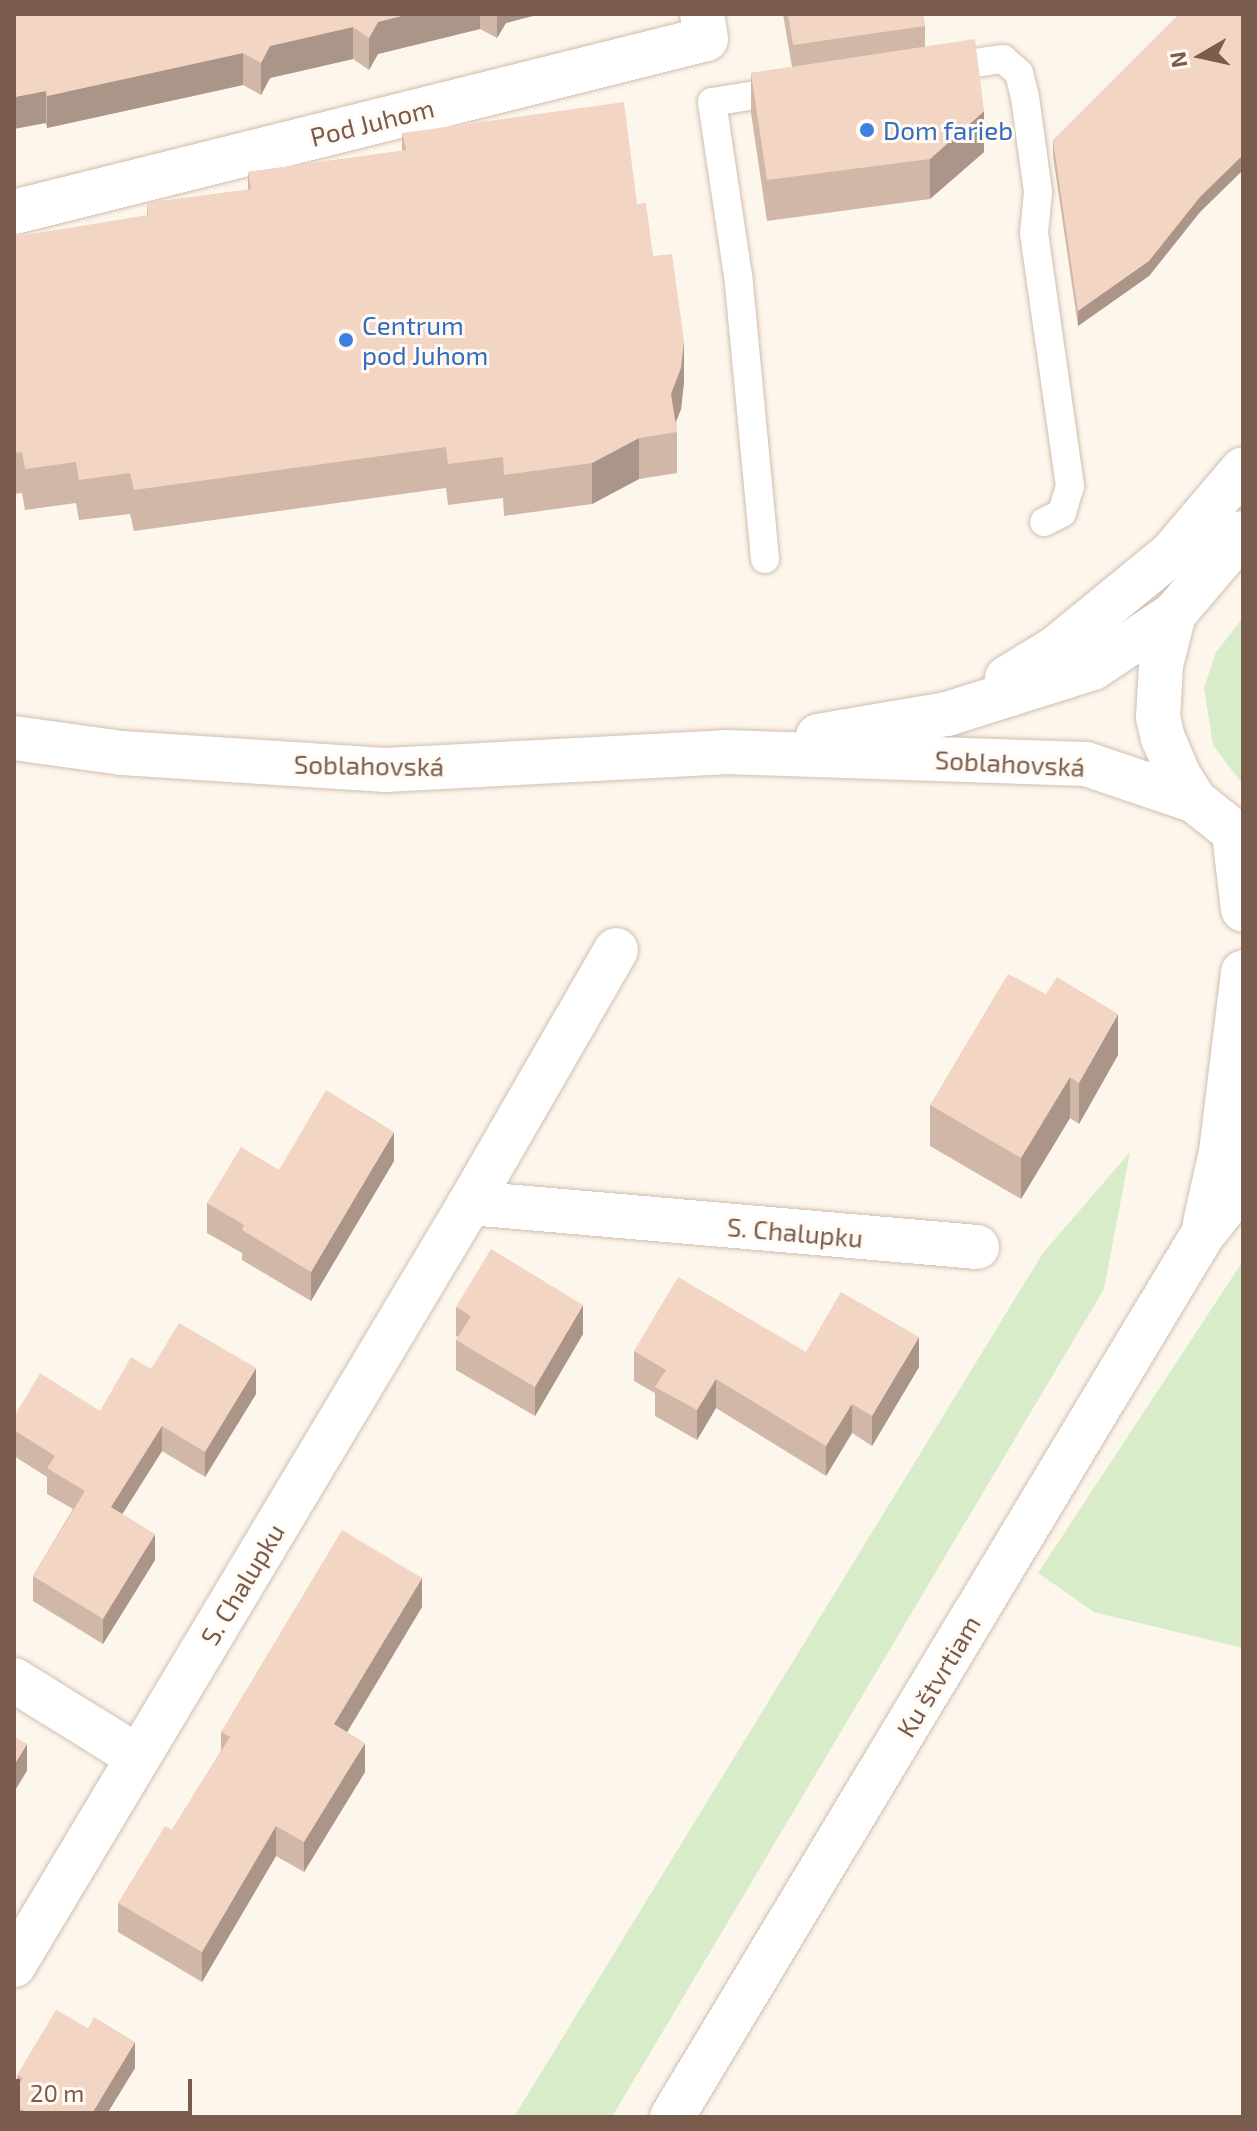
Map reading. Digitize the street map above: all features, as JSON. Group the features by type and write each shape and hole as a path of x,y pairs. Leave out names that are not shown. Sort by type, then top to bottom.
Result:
{"street":[{"name":"Pod Juhom","path":"14,212 706,39 702,14"},
{"name":"Soblahovská","path":"947,714 1056,648 1171,554 1243,469"},
{"path":"1243,533 1174,614 1161,665 1158,717 1178,774 1195,801 1238,836 1243,909"},
{"name":"Soblahovská","path":"725,752 947,714 1093,668 1174,614"},
{"name":"Soblahovská","path":"14,738 122,753 385,770 725,752 1086,764 1195,801"},
{"name":"S. Chalupku","path":"14,1965 470,1203 616,950"},
{"name":"Ku štvrtiam","path":"1203,1234 1221,1152 1243,972"},
{"name":"Ku štvrtiam","path":"672,2117 1203,1234 1243,1184"},
{"name":"S. Chalupku","path":"470,1203 977,1247"},
{"path":"14,1680 138,1757"}],"lane":[{"path":"908,73 1003,59 1019,73 1038,192 1034,233 1070,486 1068,503 1062,513 1044,522"},
{"path":"765,559 738,276 712,102 814,87"}],"green space":[{"path":"1243,618 1243,785 1213,745 1204,688 1216,652"},
{"path":"1130,1152 1104,1289 612,2117 514,2117 1043,1253"},
{"path":"1243,1261 1243,1648 1094,1612 1038,1573"}],"building":[{"path":"14,14 409,14 378,22 369,38 353,27 270,46 261,63 243,53 47,96 46,91 14,97"},
{"path":"788,14 923,14 925,26 793,45"},
{"path":"1179,14 1243,14 1243,155 1200,197 1149,261 1078,311 1053,140"},
{"name":"Dom farieb","path":"975,39 984,111 930,159 767,180 751,73"},
{"name":"Centrum pod Juhom","path":"624,102 637,204 646,203 653,256 672,254 684,341 681,368 671,394 677,432 639,438 592,463 504,475 503,457 448,464 446,447 134,490 130,473 79,480 76,462 25,469 22,452 14,453 14,237 148,215 147,203 251,189 248,172 406,150 402,133"},
{"path":"1008,974 1046,994 1057,977 1118,1014 1079,1083 1070,1077 1021,1158 930,1105"},
{"path":"326,1090 394,1132 311,1272 242,1230 244,1225 207,1203 241,1147 279,1170"},
{"path":"491,1249 583,1305 535,1387 456,1340 471,1316 456,1307"},
{"path":"678,1277 806,1352 841,1292 919,1337 872,1416 852,1404 826,1446 716,1379 697,1410 655,1387 666,1370 634,1351"},
{"path":"179,1323 256,1368 205,1452 162,1426 111,1507 155,1534 103,1619 33,1576 85,1491 47,1468 55,1456 14,1430 14,1417 40,1373 100,1411 131,1357 151,1369"},
{"path":"342,1530 422,1578 334,1724 365,1743 304,1842 276,1826 202,1952 118,1903 165,1826 172,1830 230,1737 221,1732"},
{"path":"14,1736 27,1744 14,1765"},
{"path":"56,2010 88,2028 94,2017 135,2042 90,2117 35,2117 14,2105 14,2092 23,2078 17,2075"}],"place":[{"name":"Dom farieb","path":"867,130"},
{"name":"Centrum pod Juhom","path":"346,340"}]}
